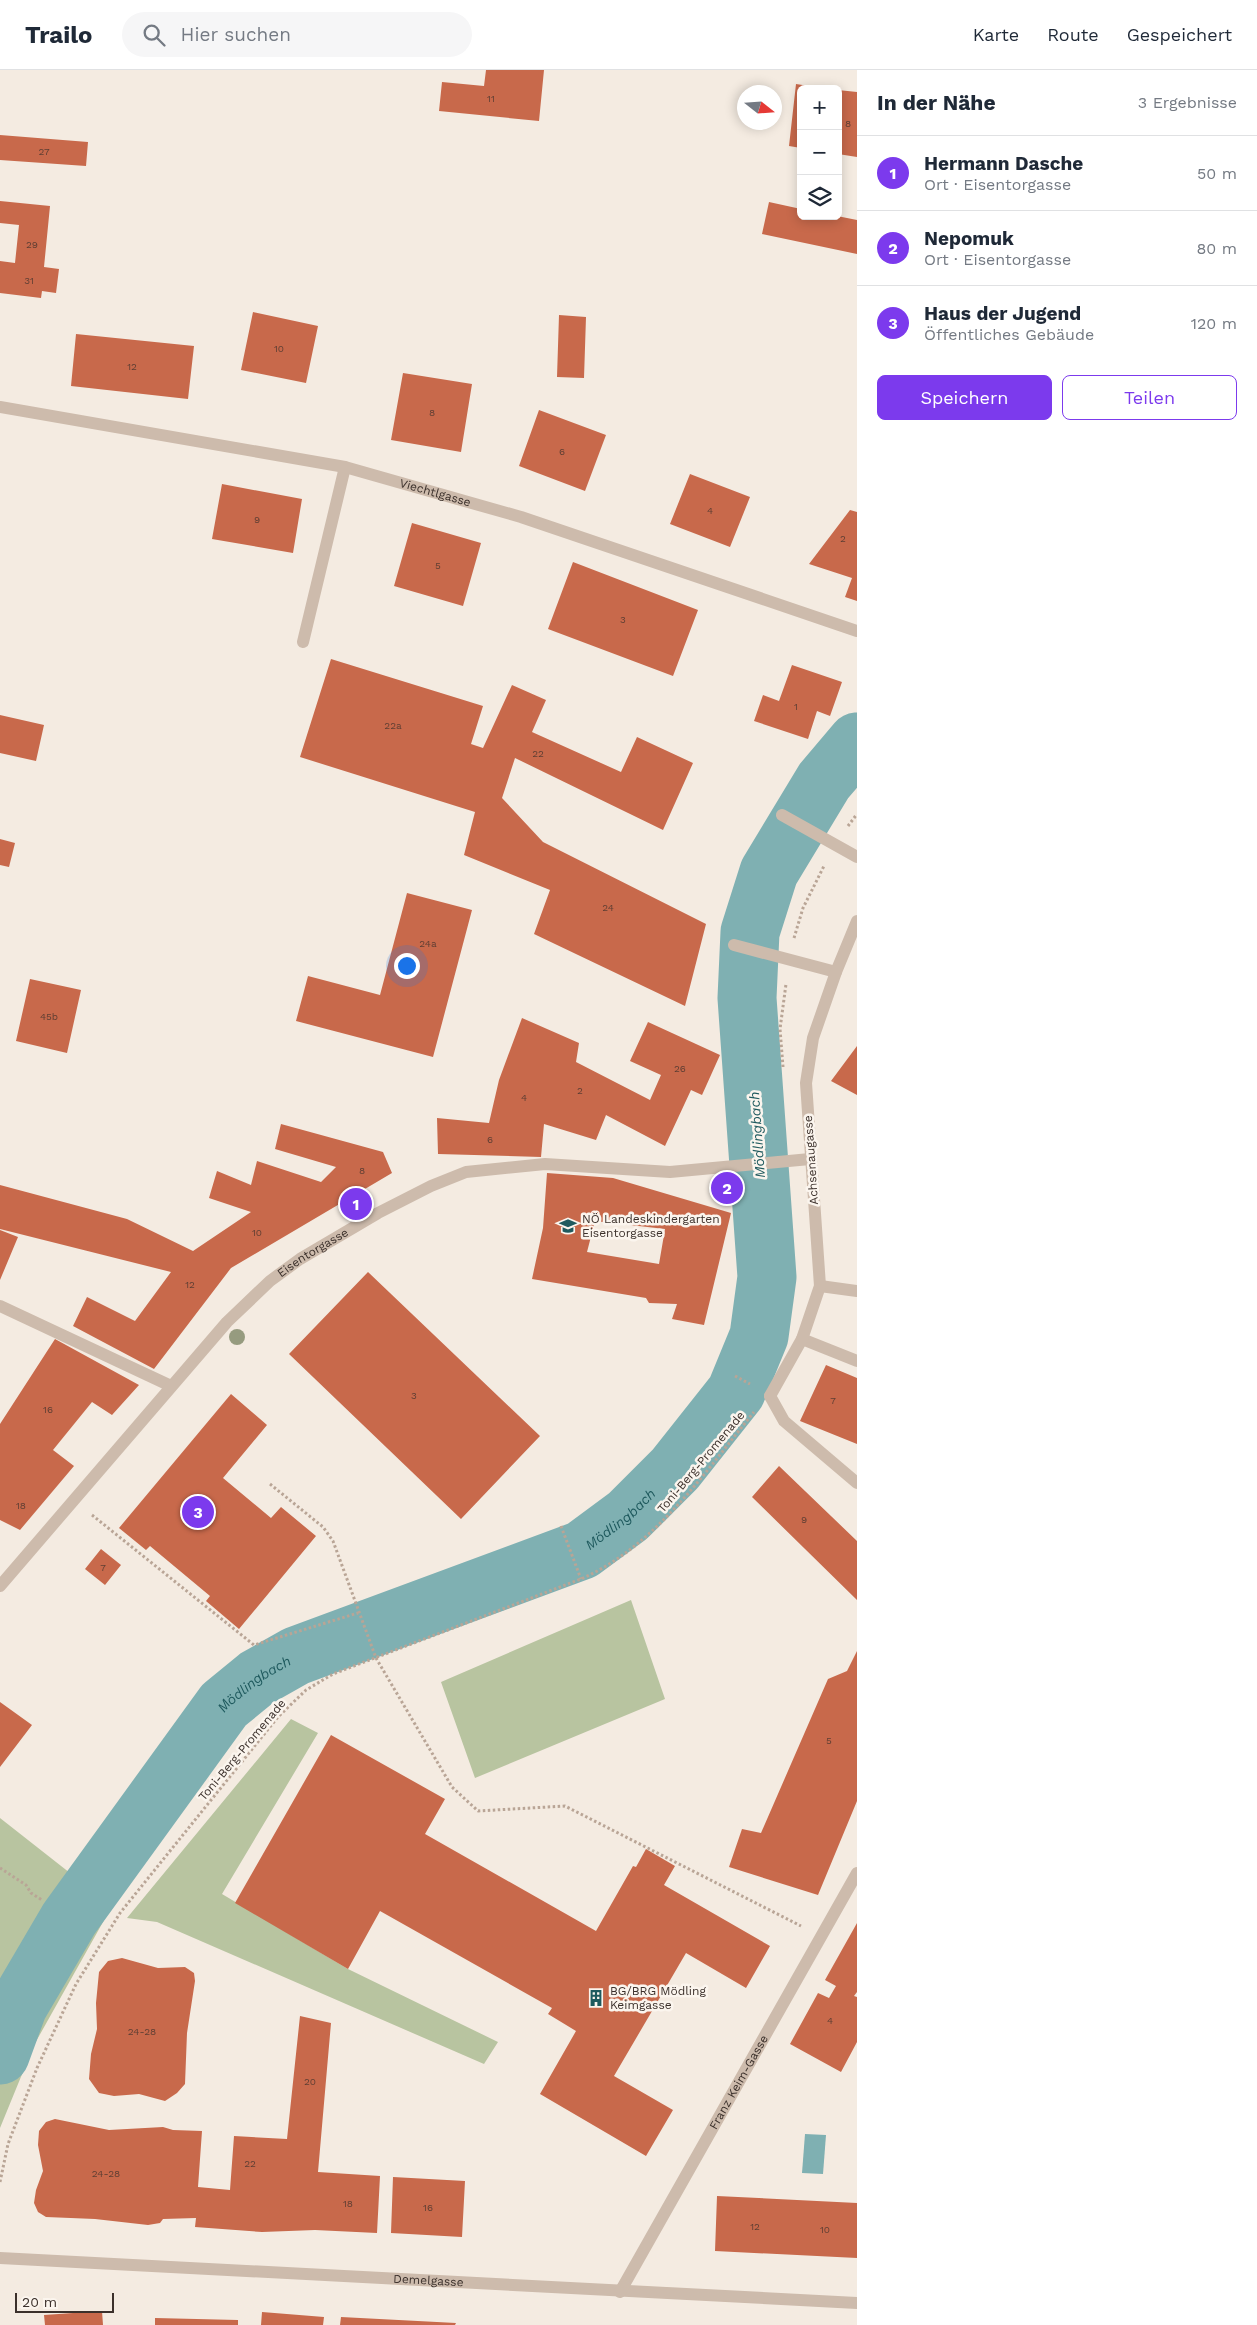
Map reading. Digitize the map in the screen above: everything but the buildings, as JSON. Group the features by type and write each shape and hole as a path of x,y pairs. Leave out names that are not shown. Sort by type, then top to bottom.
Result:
{"street":[{"name":"Viechtlgasse","path":"0,407 345,467 521,517 857,631"},
{"path":"303,642 345,467"},
{"path":"782,815 857,857"},
{"name":"Achsenaugasse","path":"770,1396 802,1339 820,1286 806,1082 813,1038 836,972 857,921"},
{"path":"734,945 836,972"},
{"name":"Eisentorgasse","path":"0,1586 227,1322 270,1281 300,1259 378,1213 431,1186 466,1172 545,1164 670,1172 810,1160"},
{"path":"820,1286 857,1291"},
{"path":"0,1306 171,1386"},
{"path":"802,1339 857,1360"},
{"path":"770,1396 784,1421 857,1483"},
{"name":"Franz Keim-Gasse","path":"620,2292 857,1873"},
{"name":"Demelgasse","path":"0,2258 857,2303"}],"path":[{"path":"736,1376 752,1385"},
{"name":"Toni-Berg-Promenade","path":"0,2182 8,2144 37,2068 76,1984 120,1913 278,1717 306,1690 333,1674 581,1578 619,1558 654,1530 689,1492 756,1409 770,1396"},
{"path":"270,1484 323,1527 333,1541 376,1658 452,1787 478,1811 564,1806 821,1937"},
{"path":"74,1500 254,1645 358,1612"},
{"path":"561,1526 581,1578"},
{"path":"0,1868 26,1885 31,1893 42,1900"}],"green space":[{"path":"631,1600 665,1699 475,1778 441,1682"},
{"path":"291,1719 318,1733 222,1894 348,1969 498,2042 484,2064 157,1922 127,1918"},
{"path":"0,1818 112,1906 34,2045 0,2128"}],"water":[{"path":"805,2134 826,2135 823,2174 802,2173"}],"waterway":[{"name":"Mödlingbach","path":"0,2055 18,2006 69,1919 224,1705 257,1678 296,1656 582,1550 628,1516 675,1469 736,1392 759,1336 767,1277 747,998 750,932 769,872 824,781 857,742"}],"place":[{"name":"Nepomuk","path":"727,1188"},
{"name":"Hermann Dasche","path":"356,1204"},
{"name":"NÖ Landeskindergarten Eisentorgasse","path":"568,1226"},
{"name":"Haus der Jugend","path":"198,1512"},
{"name":"BG/BRG Mödling Keimgasse","path":"596,1998"}]}
